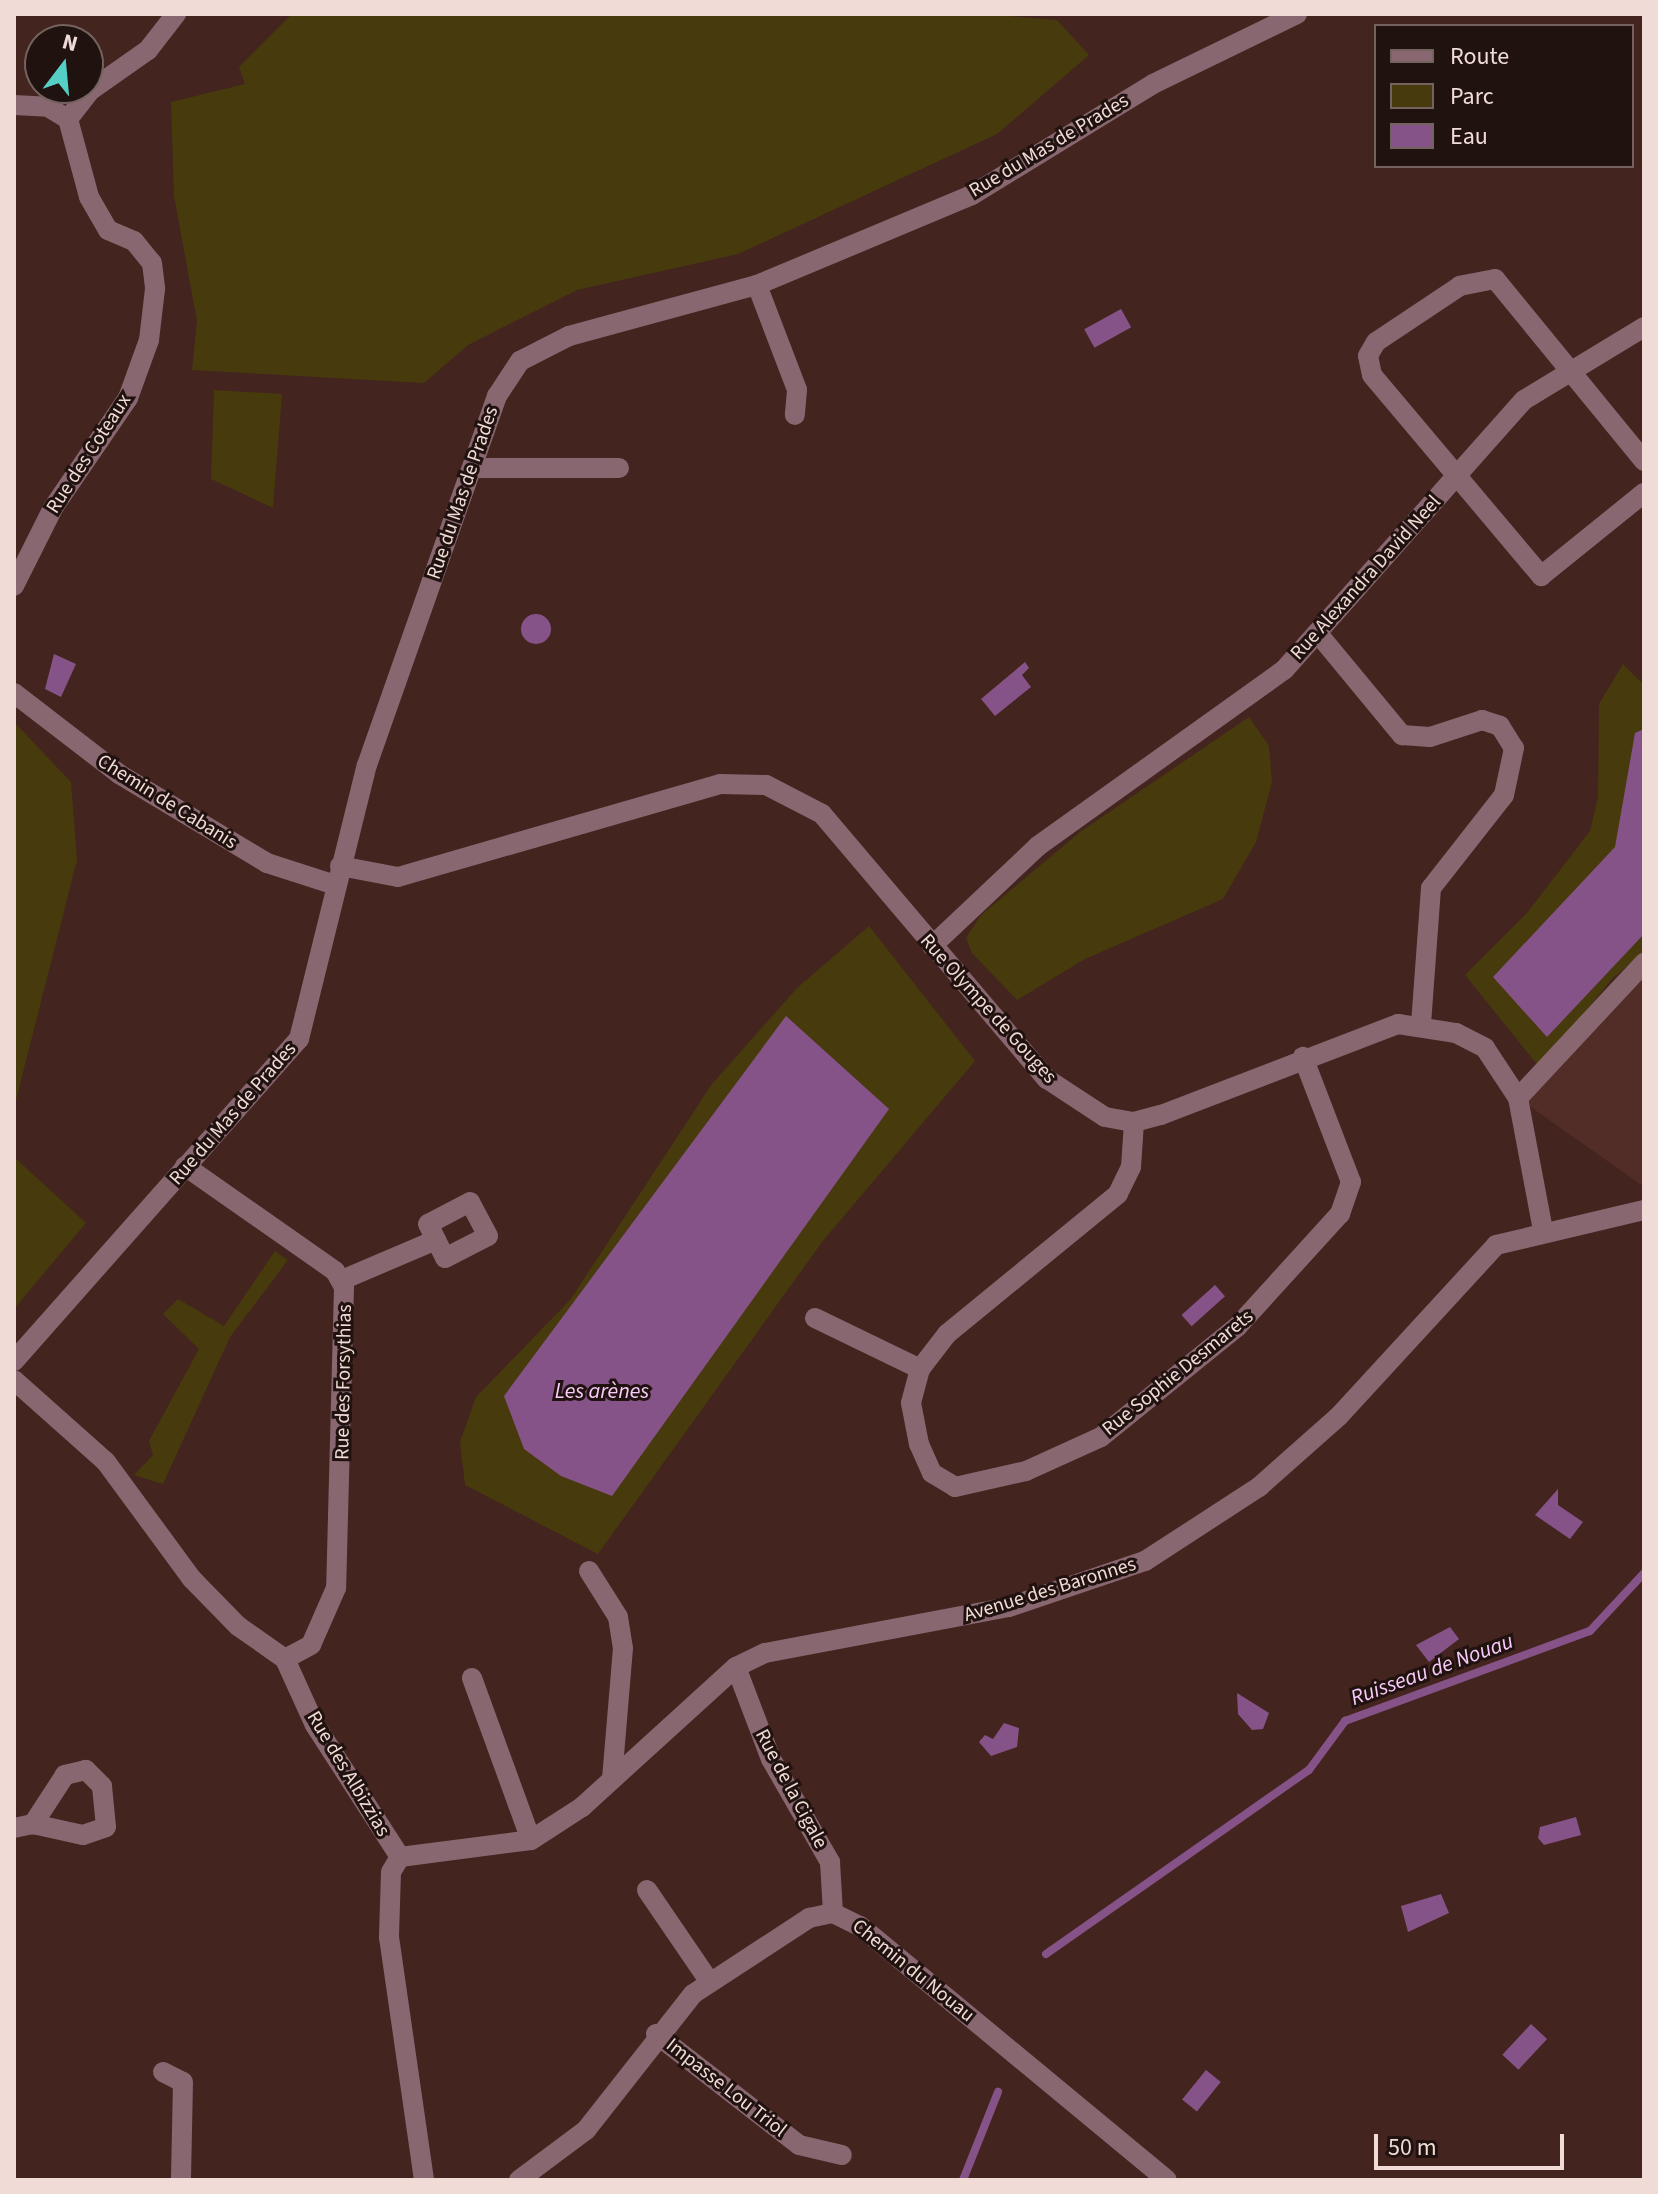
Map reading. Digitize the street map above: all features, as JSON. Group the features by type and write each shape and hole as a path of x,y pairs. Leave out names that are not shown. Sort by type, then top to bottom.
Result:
{"street":[{"path":"14,105 48,107 68,119 91,90 148,50 176,14"},
{"name":"Rue du Mas de Prades","path":"14,1361 299,1039 367,765 476,468 505,378 529,353 757,285 972,195 1142,90 1297,14"},
{"name":"Rue des Coteaux","path":"14,586 53,508 128,398 149,340 155,289 152,263 134,241 108,230 89,197 68,119"},
{"path":"1644,461 1495,279 1460,286 1376,342 1368,356 1372,375 1459,472 1541,576 1644,493"},
{"path":"757,285 797,390 795,415"},
{"name":"Rue Alexandra David Neel","path":"932,946 1038,846 1218,720 1320,636 1524,400 1572,375 1644,327"},
{"path":"476,468 619,468"},
{"path":"1320,636 1402,735 1423,739 1482,720 1500,726 1514,748 1504,795 1431,888 1421,1023"},
{"name":"Chemin de Cabanis","path":"14,693 119,774 267,863 338,875"},
{"name":"Rue Olympe de Gouges","path":"338,875 398,877 720,784 753,782 822,814 1047,1079 1083,1108 1134,1122"},
{"path":"1518,1098 1644,963"},
{"path":"1134,1122 1370,1031 1421,1023 1485,1048 1518,1098 1543,1230"},
{"name":"Rue Sophie Desmarets","path":"1134,1122 1133,1157 1118,1194 947,1334 920,1369 911,1403 919,1444 932,1473 955,1487 1026,1471 1101,1437 1237,1327 1346,1201 1351,1182 1303,1057"},
{"name":"Rue des Forsythias","path":"185,1166 342,1280 336,1588 311,1645 285,1659"},
{"name":"Avenue des Baronnes","path":"400,1857 531,1840 612,1780 736,1667 765,1653 1009,1607 1145,1561 1259,1487 1339,1416 1476,1262 1496,1245 1543,1230 1644,1210"},
{"path":"342,1280 436,1240"},
{"path":"815,1318 920,1369"},
{"name":"Rue des Albizzias","path":"14,1380 106,1462 192,1579 238,1626 285,1659 322,1737 400,1857 391,1872 389,1937 424,2180"},
{"path":"589,1571 618,1617 623,1648 612,1780"},
{"name":"Rue de la Cigale","path":"736,1667 771,1759 830,1862 833,1913"},
{"path":"472,1678 531,1840"},
{"path":"647,1890 709,1981"},
{"name":"Chemin du Nouau","path":"519,2180 586,2130 656,2034 709,1981 809,1918 833,1913 884,1946 1167,2180"},
{"name":"Impasse Lou Triol","path":"656,2034 799,2145 842,2155"},
{"path":"163,2072 183,2082 181,2180"}],"shaded area":[{"path":"1644,975 1644,1187 1518,1098"}],"green space":[{"path":"292,14 983,14 1057,20 1089,55 997,134 738,254 577,290 468,345 424,383 192,370 197,321 174,196 171,102 245,84 239,67"},
{"path":"214,390 282,394 273,508 211,479"},
{"path":"1623,664 1644,685 1644,952 1612,979 1540,1068 1465,975 1527,913 1590,831 1598,797 1599,704"},
{"path":"1249,717 1269,746 1272,782 1256,842 1223,899 1085,959 1017,1000 972,953 966,938 980,916 1080,832"},
{"path":"14,722 71,782 77,860 14,1108"},
{"path":"869,926 975,1061 822,1242 598,1554 465,1485 460,1442 476,1397 570,1300 712,1084 797,988"},
{"path":"14,1157 86,1223 14,1309"},
{"path":"275,1251 288,1260 230,1337 163,1484 134,1475 153,1455 149,1441 199,1349 163,1314 178,1299 224,1326"}],"water":[{"path":"1121,309 1131,327 1094,348 1084,329"},
{"path":"536,614 547,618 551,629 547,640 536,644 525,640 521,629 525,618"},
{"path":"54,654 76,664 61,697 45,689"},
{"path":"1025,662 1029,668 1022,675 1031,687 995,716 981,699"},
{"path":"1644,729 1644,934 1547,1037 1493,977 1615,847 1635,733"},
{"name":"Les arènes","path":"786,1016 889,1109 612,1496 561,1476 524,1449 504,1396"},
{"path":"1215,1285 1225,1296 1192,1326 1182,1315"},
{"path":"1558,1489 1558,1505 1583,1522 1570,1539 1535,1515"},
{"path":"1450,1627 1459,1639 1429,1662 1416,1645"},
{"path":"1237,1693 1269,1713 1263,1729 1252,1730 1238,1714"},
{"path":"1004,1723 1019,1728 1017,1747 991,1756 979,1742 985,1735 993,1739"},
{"path":"1576,1817 1581,1835 1544,1845 1538,1838 1540,1827"},
{"path":"1441,1894 1449,1913 1408,1932 1401,1906"},
{"path":"1531,2024 1547,2039 1518,2070 1502,2055"},
{"path":"1206,2070 1221,2082 1197,2111 1182,2100"}],"waterway":[{"name":"Ruisseau de Nouau","path":"1046,1954 1309,1770 1345,1721 1590,1631 1644,1573"},
{"name":"Ruisseau de Nouau","path":"963,2180 998,2092"}]}
